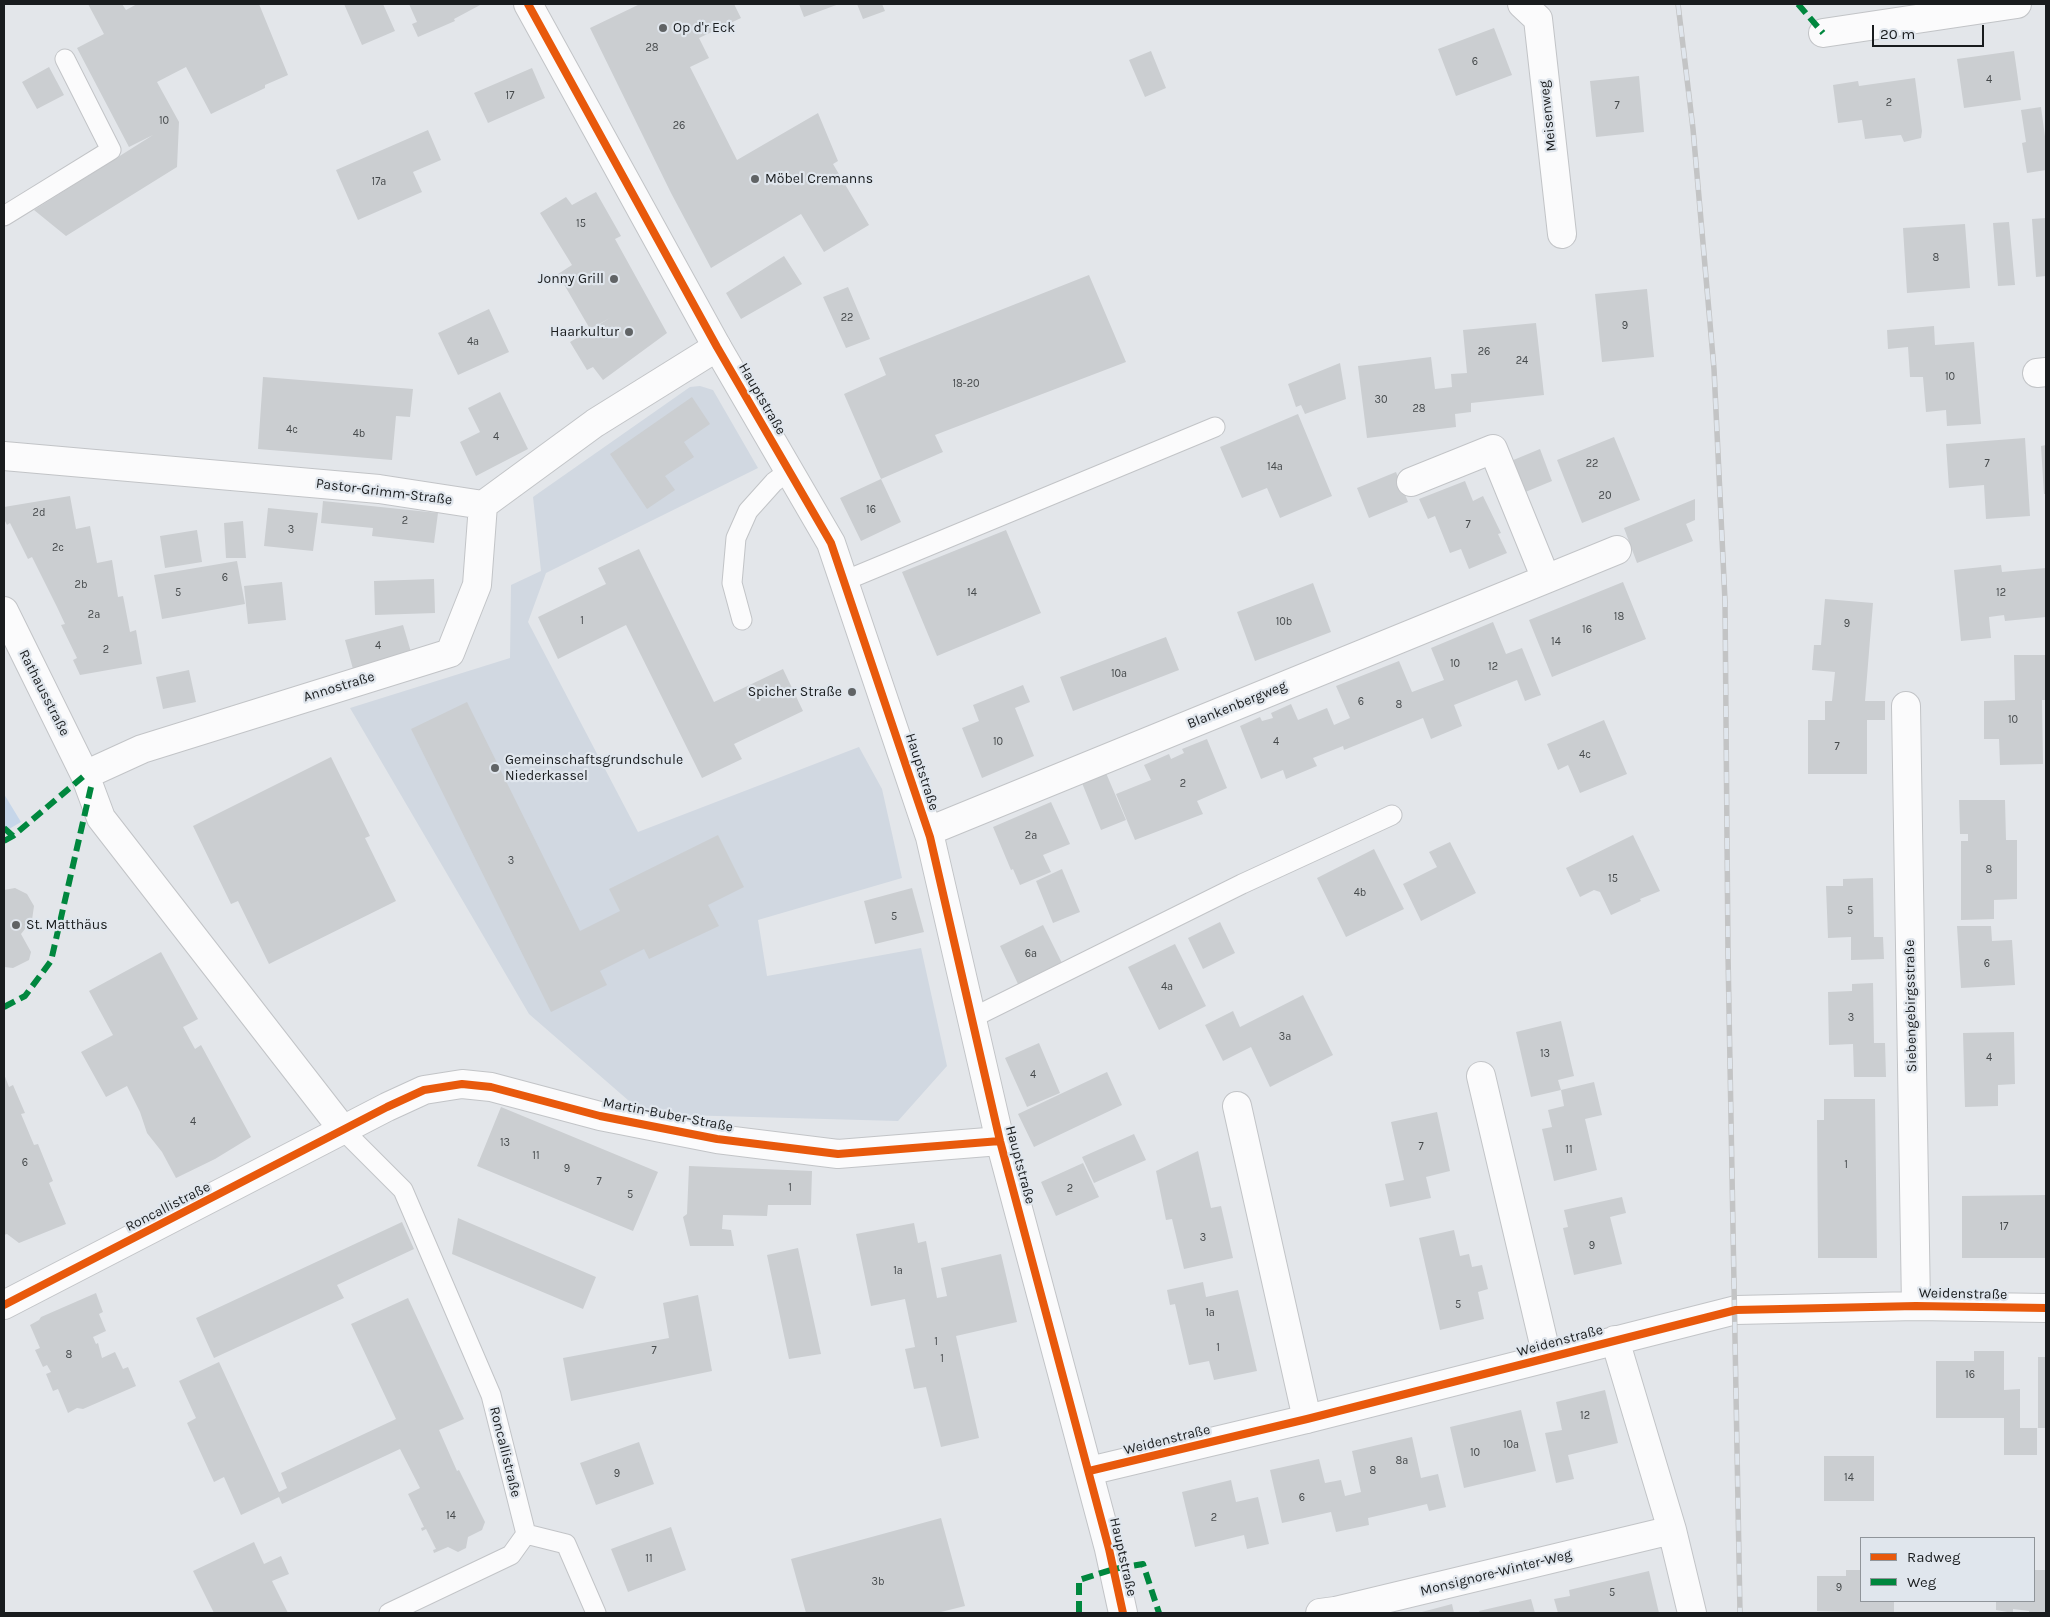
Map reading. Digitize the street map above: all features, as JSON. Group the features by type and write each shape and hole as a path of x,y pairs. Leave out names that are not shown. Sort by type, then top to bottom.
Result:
{"street":[{"name":"Meisenweg","path":"1522,4 1538,19 1562,234"},
{"path":"1823,33 2017,4"},
{"name":"Hauptstraße","path":"531,5 717,347 830,543 844,581 929,831 1000,1141 1089,1472 1114,1569 1123,1613"},
{"path":"483,505 595,423 717,347"},
{"path":"1411,482 1493,449 1546,579"},
{"name":"Pastor-Grimm-Straße","path":"4,456 379,489 483,505"},
{"name":"Annostraße","path":"85,775 142,749 450,653 477,585 483,505"},
{"name":"Blankenbergweg","path":"929,831 1617,550"},
{"name":"Rathausstraße","path":"4,611 85,775"},
{"name":"Siebengebirgsstraße","path":"1906,706 1916,1306"},
{"name":"Roncallistraße","path":"4,1305 344,1130 101,818 85,775"},
{"path":"1481,1076 1547,1357"},
{"name":"Martin-Buber-Straße","path":"344,1130 424,1090 462,1084 491,1087 600,1116 717,1139 838,1154 1000,1141"},
{"path":"1237,1106 1308,1419"},
{"name":"Weidenstraße","path":"1089,1472 1308,1419 1736,1310 1916,1306 2046,1308"},
{"path":"1615,1340 1672,1530 1692,1613"},
{"name":"Monsignore-Winter-Weg","path":"1330,1613 1672,1530"}],"lane":[{"path":"4,216 111,150 65,60"},
{"path":"844,581 1214,427"},
{"path":"742,620 732,583 736,538 748,511 774,482 789,471"},
{"path":"972,1018 1242,884 1392,815"},
{"name":"Roncallistraße","path":"344,1130 403,1190 491,1395 526,1534"},
{"path":"389,1613 511,1555 526,1534 566,1544 596,1613"}],"shaded area":[{"name":"Gemeinschaftsgrundschule Niederkassel","path":"700,386 713,390 758,468 546,573 528,622 638,832 859,747 882,789 902,878 758,920 767,976 921,948 947,1066 898,1121 644,1114 529,1014 350,708 510,658 511,585 541,571 533,497 690,387"},
{"path":"4,794 21,822 4,832"}],"building":[{"path":"88,4 122,4 126,10 137,4 259,4 288,75 211,114 186,67 157,82 179,122 177,167 66,236 34,210 153,135 129,147 77,48 104,34"},
{"path":"344,4 383,4 395,31 362,45"},
{"path":"409,4 482,4 454,19 455,21 418,37 412,24 417,22"},
{"path":"640,4 734,4 741,18 699,38 709,58 690,67 737,160 818,113 838,161 833,164 869,225 824,252 801,214 711,268 671,193 590,28"},
{"path":"799,4 839,4 804,17"},
{"path":"857,4 882,4 885,11 863,19"},
{"path":"1494,28 1512,75 1456,96 1438,49"},
{"path":"1151,51 1166,88 1145,97 1129,60"},
{"path":"2014,51 2021,100 1964,108 1957,59"},
{"path":"49,67 64,95 37,109 22,82"},
{"path":"532,68 545,98 488,123 474,93"},
{"path":"1639,76 1644,132 1596,137 1590,81"},
{"path":"1915,78 1922,131 1921,138 1904,142 1901,135 1865,139 1862,120 1838,123 1833,85 1858,81 1859,86"},
{"path":"2041,107 2046,144 2046,170 2027,173 2022,143 2026,142 2021,110"},
{"path":"428,130 441,160 413,172 422,192 358,220 336,170"},
{"path":"596,192 621,236 615,239 667,333 603,380 593,367 587,370 570,342 610,318 590,329 558,274 572,265 540,213 566,197 572,205"},
{"path":"2046,218 2046,276 2036,277 2032,219"},
{"path":"2009,222 2015,285 1998,286 1993,223"},
{"path":"1965,224 1970,288 1907,293 1903,228"},
{"path":"784,256 802,284 741,319 726,293"},
{"path":"1089,275 1126,362 935,435 943,452 881,479 844,394 886,375 879,358"},
{"path":"848,287 870,339 846,348 823,297"},
{"path":"1647,289 1654,357 1602,362 1595,294"},
{"path":"489,309 509,352 458,375 438,333"},
{"path":"1536,323 1544,395 1471,403 1471,412 1455,414 1456,427 1367,438 1358,366 1431,357 1435,389 1452,387 1451,374 1467,373 1463,330"},
{"path":"1934,326 1935,345 1974,342 1981,424 1947,426 1946,410 1926,412 1923,377 1910,377 1908,347 1888,349 1887,330"},
{"path":"1340,363 1346,399 1305,414 1301,405 1296,407 1288,384"},
{"path":"263,377 413,389 410,417 396,416 392,460 258,449"},
{"path":"500,392 528,449 476,476 460,442 480,432 468,408"},
{"path":"692,397 710,424 684,442 694,457 665,476 675,490 647,509 610,454"},
{"path":"1298,414 1332,496 1280,518 1267,488 1242,498 1220,447"},
{"path":"1614,437 1640,500 1582,523 1557,460"},
{"path":"2025,438 2030,516 1986,519 1984,485 1949,488 1946,444"},
{"path":"2046,445 2046,494 2044,494 2041,446"},
{"path":"1540,449 1552,481 1523,493 1511,461"},
{"path":"1396,472 1408,502 1369,518 1357,488"},
{"path":"881,479 901,522 861,541 840,498"},
{"path":"1465,481 1473,501 1483,496 1501,533 1498,534 1507,553 1469,569 1461,549 1450,553 1435,516 1428,519 1419,499"},
{"path":"70,496 76,529 90,526 97,563 112,560 118,597 123,596 130,632 136,630 142,664 80,675 73,660 77,658 61,625 65,624 57,607 32,557 28,559 10,523 7,525 4,519 4,507"},
{"path":"1695,499 1695,520 1686,524 1693,541 1637,563 1624,528"},
{"path":"323,501 438,513 434,543 372,536 373,528 321,523"},
{"path":"268,508 318,513 313,551 264,546"},
{"path":"243,521 246,558 226,558 224,523"},
{"path":"197,530 202,562 165,568 160,536"},
{"path":"1006,530 1041,613 937,656 902,572"},
{"path":"639,549 714,702 783,669 803,711 734,744 742,759 702,778 626,625 558,659 538,617 606,584 598,568"},
{"path":"237,561 245,604 162,619 154,575"},
{"path":"2001,565 2002,572 2046,568 2046,617 2005,621 2004,615 1989,617 1991,638 1961,641 1954,570"},
{"path":"434,579 435,613 375,615 374,581"},
{"path":"282,582 286,620 248,624 244,586"},
{"path":"1623,582 1646,639 1552,677 1529,620"},
{"path":"1313,583 1331,632 1255,661 1237,612"},
{"path":"1825,599 1873,603 1865,701 1885,701 1885,720 1867,720 1867,774 1808,774 1808,720 1825,720 1825,701 1832,701 1835,672 1812,670 1814,645 1821,645"},
{"path":"1493,622 1506,654 1522,648 1541,695 1525,701 1517,680 1454,705 1462,726 1431,739 1423,718 1344,750 1343,746 1313,758 1317,766 1286,779 1283,770 1261,779 1240,726 1260,717 1262,721 1273,718 1271,713 1291,704 1298,720 1327,708 1334,725 1350,718 1336,686 1399,661 1412,692 1444,680 1431,648"},
{"path":"403,625 411,652 353,669 345,640"},
{"path":"1166,637 1179,670 1073,711 1060,677"},
{"path":"2014,655 2046,655 2046,700 2042,700 2043,764 2000,765 1999,739 1984,739 1984,701 2015,700"},
{"path":"189,670 196,702 163,709 156,677"},
{"path":"1023,685 1030,702 1015,708 1034,756 982,778 962,728 979,721 973,705"},
{"path":"467,702 580,931 620,911 609,889 718,835 744,887 708,905 719,926 649,959 644,949 600,971 607,985 551,1012 411,729"},
{"path":"1604,720 1627,774 1580,793 1568,765 1558,770 1547,744"},
{"path":"1207,739 1227,788 1197,801 1203,814 1135,840 1116,794 1151,780 1144,765 1169,754 1171,759 1184,753 1182,749"},
{"path":"331,757 370,836 365,838 396,901 269,964 238,901 231,904 193,826"},
{"path":"1106,773 1126,820 1101,830 1082,783"},
{"path":"1959,800 2005,800 2006,840 2017,840 2017,899 1994,900 1994,919 1961,920 1961,841 1968,841 1968,834 1960,834"},
{"path":"1051,802 1070,844 1043,855 1051,872 1020,885 1013,869 1011,870 993,827"},
{"path":"1633,835 1660,891 1640,899 1641,901 1611,915 1600,892 1594,890 1580,897 1566,868"},
{"path":"1450,842 1476,893 1421,921 1403,884 1437,867 1429,852"},
{"path":"1374,849 1404,909 1346,937 1317,878"},
{"path":"1062,869 1080,912 1053,923 1036,881"},
{"path":"1873,878 1874,937 1883,937 1884,959 1851,960 1851,937 1828,938 1826,886 1843,886 1843,879"},
{"name":"St. Matthäus","path":"15,888 27,894 34,906 32,920 21,934 31,952 29,960 13,968 4,967 4,890"},
{"path":"912,888 924,932 875,944 864,901"},
{"path":"1220,922 1235,953 1203,969 1188,938"},
{"path":"1043,925 1062,963 1018,984 1000,946"},
{"path":"1957,926 1991,926 1992,941 2012,940 2015,985 1961,988"},
{"path":"1175,944 1206,1006 1159,1030 1128,967"},
{"path":"161,952 198,1019 183,1027 195,1049 201,1045 251,1137 215,1159 176,1178 162,1152 147,1133 140,1112 127,1086 106,1097 81,1052 113,1035 89,991"},
{"path":"1873,983 1874,1043 1885,1043 1886,1077 1854,1077 1853,1044 1829,1045 1828,992 1852,991 1852,984"},
{"path":"1303,995 1333,1055 1270,1087 1251,1047 1223,1061 1205,1025 1233,1011 1240,1027"},
{"path":"1561,1021 1574,1076 1558,1080 1561,1090 1531,1097 1516,1032"},
{"path":"2014,1032 2015,1084 1998,1085 1998,1106 1965,1107 1963,1033"},
{"path":"1039,1043 1060,1093 1027,1107 1005,1058"},
{"path":"1107,1072 1122,1105 1034,1147 1018,1114"},
{"path":"4,1074 9,1087 13,1085 25,1113 21,1114 34,1145 38,1144 53,1181 49,1183 66,1224 19,1243 7,1234 4,1235"},
{"path":"1594,1082 1602,1115 1585,1119 1597,1170 1554,1181 1542,1129 1552,1127 1548,1110 1564,1106 1561,1090"},
{"path":"1824,1099 1875,1099 1877,1258 1818,1258 1817,1120 1824,1120"},
{"path":"501,1107 658,1172 633,1231 477,1166"},
{"path":"1437,1112 1450,1171 1426,1177 1431,1198 1390,1207 1385,1184 1404,1180 1391,1122"},
{"path":"1134,1134 1146,1160 1094,1183 1082,1157"},
{"path":"1198,1151 1211,1208 1221,1206 1233,1258 1184,1269 1172,1219 1166,1220 1156,1171"},
{"path":"1083,1163 1099,1197 1056,1216 1041,1182"},
{"path":"689,1166 812,1171 811,1205 768,1205 767,1216 723,1215 722,1229 731,1230 734,1246 690,1246 683,1217 687,1214"},
{"path":"2046,1195 2046,1258 1962,1258 1962,1196"},
{"path":"1622,1197 1626,1213 1610,1217 1622,1264 1574,1275 1563,1228 1568,1227 1564,1210"},
{"path":"458,1218 596,1277 583,1309 452,1254"},
{"path":"402,1222 414,1249 337,1285 344,1298 214,1358 196,1318"},
{"path":"914,1223 918,1243 926,1241 937,1298 947,1296 941,1268 1001,1254 1017,1322 956,1336 979,1438 941,1447 926,1387 914,1389 905,1349 915,1347 905,1299 871,1306 856,1234"},
{"path":"1454,1230 1460,1256 1469,1254 1472,1267 1482,1265 1488,1289 1478,1292 1484,1319 1440,1330 1419,1238"},
{"path":"798,1248 821,1354 789,1359 767,1255"},
{"path":"1203,1282 1206,1297 1238,1290 1257,1371 1214,1380 1209,1361 1189,1365 1175,1304 1170,1305 1167,1290"},
{"path":"96,1293 103,1312 99,1314 106,1331 93,1337 96,1344 98,1343 102,1358 115,1352 123,1369 128,1367 136,1386 83,1409 77,1408 68,1413 58,1389 53,1391 46,1374 51,1372 47,1365 43,1367 35,1350 40,1348 30,1325 41,1317"},
{"path":"698,1295 712,1371 571,1401 563,1358 669,1338 663,1303"},
{"path":"408,1298 464,1419 439,1430 457,1471 459,1470 485,1522 482,1530 468,1537 466,1548 458,1552 448,1547 434,1553 433,1550 436,1549 426,1529 422,1531 421,1528 424,1527 408,1494 420,1488 400,1449 282,1504 279,1497 241,1515 224,1477 214,1482 187,1423 196,1418 179,1381 219,1362 279,1492 287,1488 281,1473 396,1419 351,1324"},
{"path":"1974,1351 2004,1351 2004,1390 2020,1389 2020,1428 2037,1428 2037,1455 2004,1455 2004,1418 1936,1418 1936,1361 1974,1361"},
{"path":"2038,1357 2046,1357 2046,1428 2038,1428"},
{"path":"1605,1390 1618,1443 1568,1455 1574,1479 1556,1483 1545,1433 1562,1430 1556,1402"},
{"path":"1521,1410 1536,1471 1464,1488 1450,1427"},
{"path":"1412,1437 1421,1478 1438,1474 1446,1507 1429,1511 1427,1504 1368,1518 1369,1525 1336,1532 1331,1512 1282,1523 1270,1470 1319,1459 1325,1483 1341,1480 1345,1496 1361,1492 1352,1451"},
{"path":"639,1442 654,1484 596,1505 580,1463"},
{"path":"1824,1456 1874,1456 1874,1501 1824,1501"},
{"path":"1231,1480 1236,1502 1258,1497 1269,1544 1247,1549 1244,1535 1195,1547 1182,1492"},
{"path":"941,1518 965,1606 937,1613 806,1613 791,1559"},
{"path":"671,1527 686,1570 628,1592 611,1549"},
{"path":"254,1542 264,1564 281,1556 289,1574 272,1581 288,1613 214,1613 193,1571"},
{"path":"1846,1570 1860,1570 1860,1602 1894,1602 1894,1613 1817,1611 1817,1576 1846,1576"},
{"path":"2035,1570 2046,1570 2046,1613 2029,1613 2029,1611 2013,1609 2013,1613 1996,1610 1996,1602 2035,1602"},
{"path":"1649,1571 1659,1613 1558,1613 1554,1599 1570,1596 1569,1590"},
{"path":"1531,1599 1535,1613 1480,1613 1479,1611"},
{"path":"1452,1604 1454,1613 1418,1613"}],"railway":[{"path":"1678,4 1693,129 1714,369 1725,601 1728,954 1740,1613"}],"marked path":[{"path":"1798,4 1823,33"},
{"path":"4,841 13,836 85,775"},
{"path":"4,1007 25,996 51,961 91,787"},
{"path":"4,828 13,836"},
{"path":"1079,1613 1079,1580 1114,1569 1143,1564 1159,1613"}],"cycle path":[{"path":"528,4 717,347 831,543 930,837 1000,1141 1109,1549 1123,1613"},
{"path":"4,1305 387,1107 424,1090 462,1084 491,1087 600,1116 717,1139 838,1154 1000,1141"},
{"path":"1089,1471 1307,1419 1736,1310 1916,1306 2046,1308"}],"place":[{"name":"Op d'r Eck","path":"663,28"},
{"name":"Möbel Cremanns","path":"755,179"},
{"name":"Jonny Grill","path":"614,279"},
{"name":"Haarkultur","path":"629,332"},
{"name":"Spicher Straße","path":"852,692"},
{"name":"Gemeinschaftsgrundschule Niederkassel","path":"495,768"},
{"name":"St. Matthäus","path":"16,925"}]}
